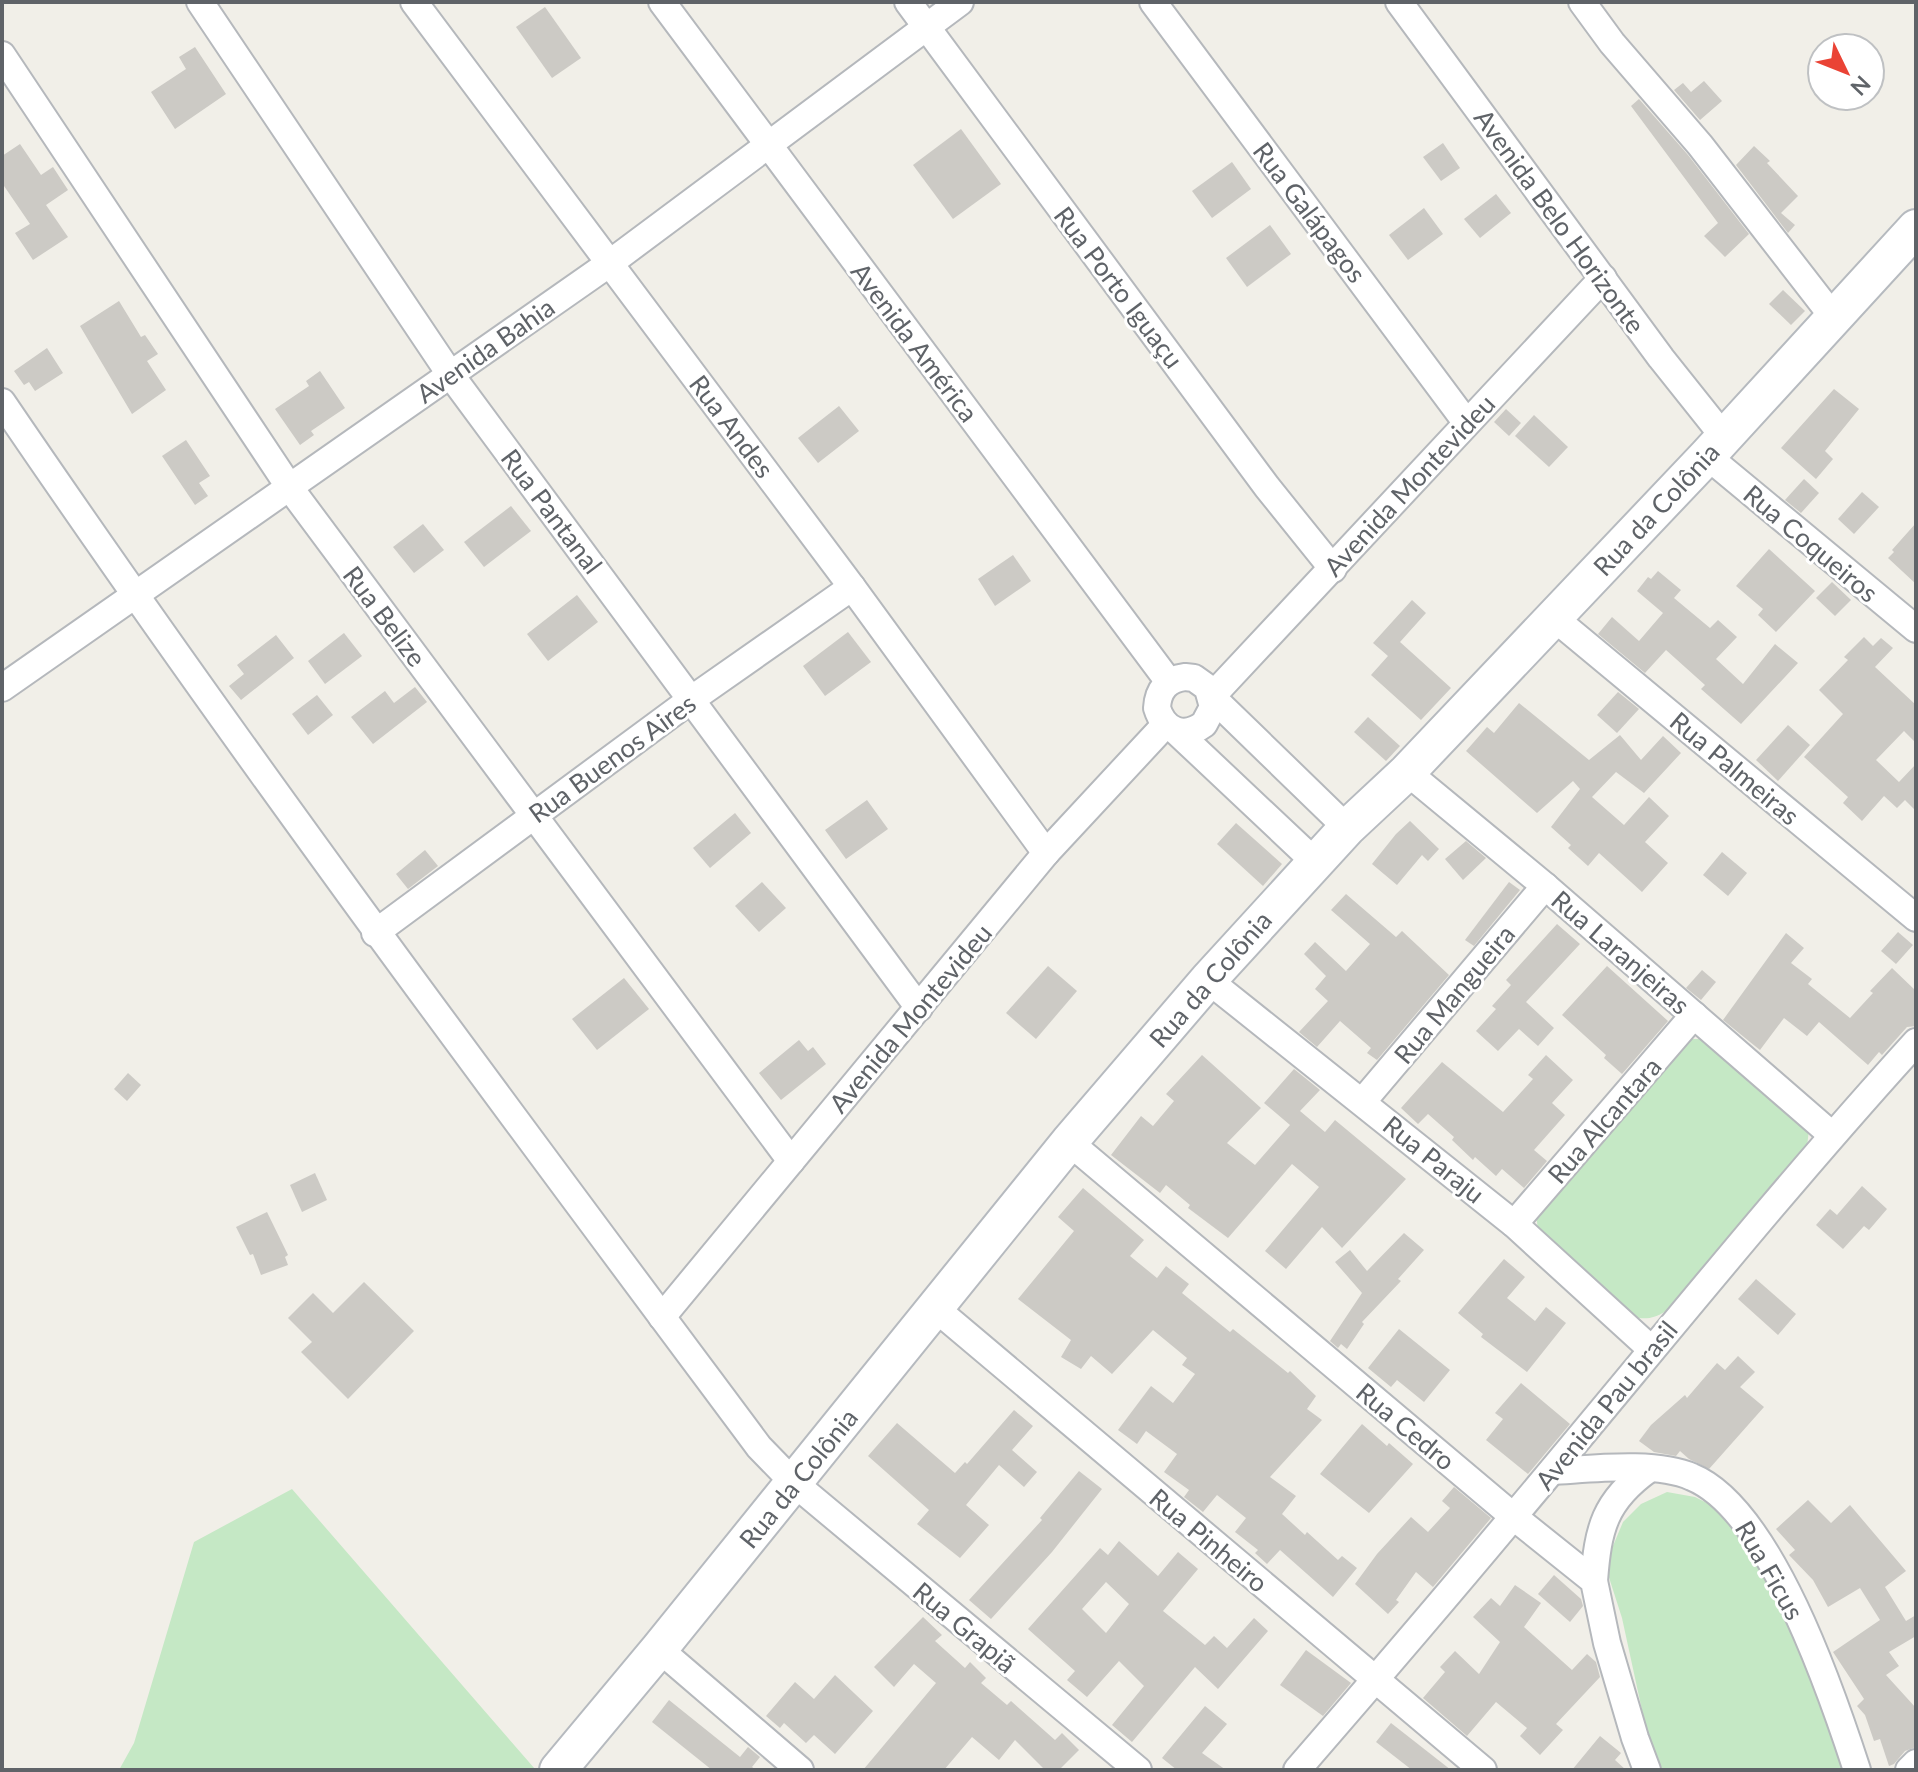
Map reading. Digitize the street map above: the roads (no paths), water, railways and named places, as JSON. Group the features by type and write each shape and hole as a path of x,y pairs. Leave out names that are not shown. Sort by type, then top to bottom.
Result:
{"main road":[{"name":"Rua da Colônia","path":"558,1770 1069,1142 1208,980 1347,828 1407,772 1915,231"}],"street":[{"name":"Rua Pantanal","path":"200,2 450,374 919,1008"},
{"name":"Rua Andes","path":"414,2 852,587 1046,853"},
{"name":"Avenida América","path":"662,2 1169,682"},
{"name":"Rua Porto Iguaçu","path":"908,2 1267,487 1333,569"},
{"name":"Avenida Bahia","path":"2,688 610,263 960,2"},
{"name":"Rua Galápagos","path":"1153,2 1466,422"},
{"name":"Avenida Belo Horizonte","path":"1399,2 1661,358 1715,447"},
{"path":"1582,2 1612,43 1700,145 1834,318"},
{"name":"Rua Belize","path":"2,55 290,488 791,1161"},
{"name":"Avenida Montevideu","path":"1213,695 1603,278"},
{"name":"Rua Grapiã","path":"2,402 134,597 375,933 759,1447 794,1483 1138,1770"},
{"name":"Rua Coqueiros","path":"1715,447 1916,629"},
{"name":"Rua Buenos Aires","path":"375,933 692,699 852,587"},
{"name":"Rua Palmeiras","path":"1553,617 1916,918"},
{"path":"1315,862 1171,728 1157,708 1158,698 1169,682 1177,678 1194,678 1347,828"},
{"path":"1171,728 1187,733 1204,724 1210,716 1213,695"},
{"name":"Avenida Montevideu","path":"662,1317 1046,853 1171,728"},
{"name":"Rua Laranjeiras","path":"1407,772 1545,886 1832,1135"},
{"name":"Rua Mangueira","path":"1363,1101 1545,886"},
{"name":"Rua Paraju","path":"1208,980 1514,1224 1651,1349"},
{"name":"Rua Alcantara","path":"1514,1224 1694,1015"},
{"name":"Avenida Pau brasil","path":"1297,1770 1514,1517 1832,1135 1916,1042"},
{"name":"Rua Cedro","path":"1069,1142 1594,1581"},
{"name":"Rua Pinheiro","path":"935,1308 1483,1770"},
{"path":"1647,1770 1607,1643 1594,1581 1600,1530 1611,1507 1627,1485 1649,1469"},
{"name":"Rua Ficus","path":"1552,1471 1671,1470 1710,1486 1726,1499 1767,1556 1804,1629 1831,1690 1857,1770"},
{"path":"659,1649 800,1770"},
{"path":"1095,1737 1103,1770"},
{"path":"1909,1770 1916,1763"}]}
